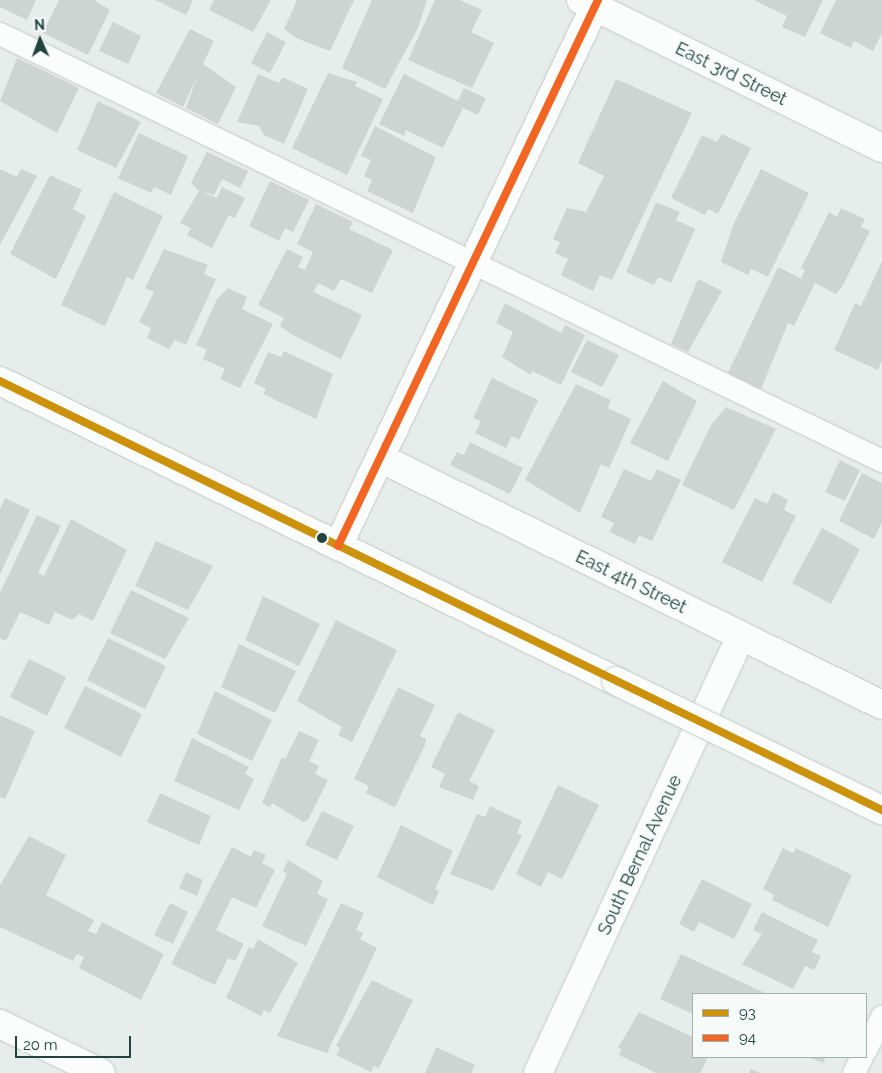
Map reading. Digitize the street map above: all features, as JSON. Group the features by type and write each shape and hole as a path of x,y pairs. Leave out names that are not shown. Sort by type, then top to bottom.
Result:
{"street":[{"name":"East 3rd Street","path":"591,2 882,148"},
{"path":"338,546 473,263 591,2"},
{"path":"0,381 882,810"},
{"name":"East 4th Street","path":"380,458 882,705"},
{"name":"South Bernal Avenue","path":"538,1073 741,636"},
{"path":"0,1024 101,1073"}],"lane":[{"path":"0,34 882,461"},
{"path":"867,1048 882,1017"},
{"path":"854,1073 862,1058"}],"building":[{"path":"0,0 36,0 27,20 0,7"},
{"path":"59,0 94,0 110,10 88,55 43,33"},
{"path":"155,0 193,0 186,15"},
{"path":"214,0 271,0 253,32 209,10"},
{"path":"297,0 354,0 330,51 296,38 284,29"},
{"path":"372,0 427,0 418,28 385,89 342,68"},
{"path":"435,0 460,0 482,10 471,32 494,43 472,88 408,60"},
{"path":"754,0 823,0 805,37 782,27 787,16"},
{"path":"836,0 882,0 882,33 873,51 854,41 851,48 820,33"},
{"path":"113,22 141,36 128,64 99,51"},
{"path":"190,29 214,41 203,64 236,87 218,124 186,108 197,77 183,107 156,93"},
{"path":"267,32 286,42 270,73 251,63"},
{"path":"17,58 79,88 57,133 0,101"},
{"path":"328,73 357,82 355,86 383,99 347,175 292,148"},
{"path":"258,74 279,83 282,77 308,89 284,144 264,135 259,126 237,122"},
{"path":"404,74 458,101 464,88 486,98 478,115 463,108 443,148 406,130 404,136 379,124"},
{"path":"616,79 692,113 612,280 600,275 593,291 561,275 568,259 555,253 560,242 553,239 567,208 586,212 604,176 578,163"},
{"path":"98,101 141,122 116,168 77,150"},
{"path":"375,126 436,157 413,213 367,191 372,180 364,176 371,160 361,156"},
{"path":"139,133 188,156 171,195 154,187 151,193 118,178"},
{"path":"722,134 751,148 718,214 708,209 705,215 671,198 702,135 717,142"},
{"path":"207,152 248,171 240,188 222,179 214,195 201,191 217,198 222,187 245,198 235,218 229,215 212,248 187,235 191,228 180,223 199,191 191,183"},
{"path":"0,169 17,177 21,169 37,176 0,245"},
{"path":"761,169 809,193 768,277 751,269 748,275 721,262 734,223"},
{"path":"50,175 82,190 73,209 86,216 56,279 10,254"},
{"path":"270,181 309,200 293,232 285,228 279,241 249,226"},
{"path":"114,192 163,216 133,280 127,277 105,326 61,305"},
{"path":"656,202 680,212 676,220 695,229 671,283 658,277 654,285 626,272"},
{"path":"316,204 353,222 349,229 393,250 372,293 341,279 334,291 318,283 314,292 362,315 341,359 291,334 280,326 284,318 258,305 287,249 303,257 298,267 305,270 313,252 297,244"},
{"path":"841,208 865,219 861,227 870,231 842,287 836,294 815,283 794,326 788,323 761,389 728,373 778,267 806,281 801,278 805,270 801,268 829,212 837,217"},
{"path":"164,249 208,265 204,274 216,279 186,345 175,340 169,349 147,338 151,328 139,322 154,292 145,288"},
{"path":"882,261 882,360 878,370 834,350 855,303 861,306"},
{"path":"698,279 722,291 688,352 671,344"},
{"path":"228,288 247,297 242,309 273,324 240,388 220,379 225,369 203,359 207,350 196,345 217,299"},
{"path":"505,303 561,333 565,325 585,335 561,385 532,371 531,375 502,357 513,332 496,323"},
{"path":"587,340 619,355 602,387 571,372"},
{"path":"284,351 333,374 316,419 263,394 266,389 254,383 268,352 281,357"},
{"path":"492,378 538,400 519,440 512,436 506,448 475,433 481,421 473,418"},
{"path":"663,381 697,401 668,461 630,443"},
{"path":"576,384 611,400 608,408 631,419 609,468 601,464 580,513 525,480"},
{"path":"726,407 776,429 734,510 682,485 711,425"},
{"path":"470,442 523,468 510,494 450,465 457,452 464,455"},
{"path":"840,460 860,470 845,501 825,492"},
{"path":"624,469 651,481 657,469 681,480 652,541 639,535 635,544 610,532 614,523 601,517"},
{"path":"862,473 882,483 882,522 874,539 839,521"},
{"path":"773,492 788,500 784,510 796,516 762,582 722,562 755,498 767,504"},
{"path":"5,498 30,510 0,574 0,509"},
{"path":"37,515 61,526 38,573 44,576 71,519 127,550 93,621 79,614 72,620 55,612 49,625 20,612 6,641 0,638 0,593"},
{"path":"822,528 860,549 831,604 792,583"},
{"path":"156,541 213,566 188,610 135,586"},
{"path":"131,590 189,618 165,659 110,633"},
{"path":"263,596 320,624 299,666 245,640"},
{"path":"336,620 397,650 352,742 338,735 342,727 297,701"},
{"path":"108,638 166,666 145,709 87,680"},
{"path":"239,644 296,671 275,713 221,687"},
{"path":"29,659 66,677 47,716 10,697"},
{"path":"85,686 142,714 121,757 64,728"},
{"path":"398,687 435,705 420,736 426,739 425,745 395,807 366,793 369,786 354,779"},
{"path":"215,691 272,720 252,761 197,734"},
{"path":"458,712 495,730 469,781 479,786 473,800 439,787 445,774 431,767"},
{"path":"0,715 35,731 5,799 0,797"},
{"path":"299,731 319,740 309,761 319,766 315,774 328,780 308,820 303,822 272,803 270,807 262,803 282,757 285,759"},
{"path":"192,738 249,767 245,774 254,779 239,810 174,781"},
{"path":"558,785 599,805 562,879 548,872 541,887 516,874"},
{"path":"160,793 211,816 199,845 147,822"},
{"path":"490,806 522,821 517,833 522,836 493,891 450,874 477,814 485,817"},
{"path":"322,811 354,826 337,860 305,845"},
{"path":"401,825 453,851 435,889 439,891 433,905 377,877"},
{"path":"29,836 66,855 46,895 94,920 88,931 96,934 102,922 164,954 141,1000 79,968 84,957 77,954 73,961 0,927 0,885"},
{"path":"232,847 251,857 254,850 266,855 262,863 275,870 256,908 232,897 216,930 244,944 235,961 228,958 215,985 171,964"},
{"path":"783,848 793,853 796,848 852,875 828,927 772,900 774,895 763,889"},
{"path":"288,860 323,881 317,894 328,899 306,946 262,926 287,874 283,871"},
{"path":"186,872 203,880 197,896 179,888"},
{"path":"702,879 752,904 734,939 699,922 694,932 679,924"},
{"path":"170,903 188,912 173,944 154,935"},
{"path":"341,903 364,913 356,930 363,933 360,939 377,948 327,1053 277,1036"},
{"path":"762,912 818,940 812,952 821,956 814,970 805,966 793,989 742,964 762,934 753,930"},
{"path":"258,939 298,963 270,1013 264,1010 261,1016 226,998 249,947 253,949"},
{"path":"681,954 765,993 692,993 692,1014 660,999"},
{"path":"372,980 413,1000 379,1068 374,1066 371,1072 336,1055 340,1048 336,1046"},
{"path":"639,1012 692,1037 692,1058 708,1058 700,1073 656,1073 619,1055 622,1049 618,1048"},
{"path":"436,1047 475,1065 471,1073 425,1073"},
{"path":"811,1058 826,1058 823,1063"},
{"path":"751,1069 760,1073 749,1073"}],"transit line":[{"name":"94","path":"338,546 598,0"},
{"name":"93","path":"0,381 882,810"}]}
